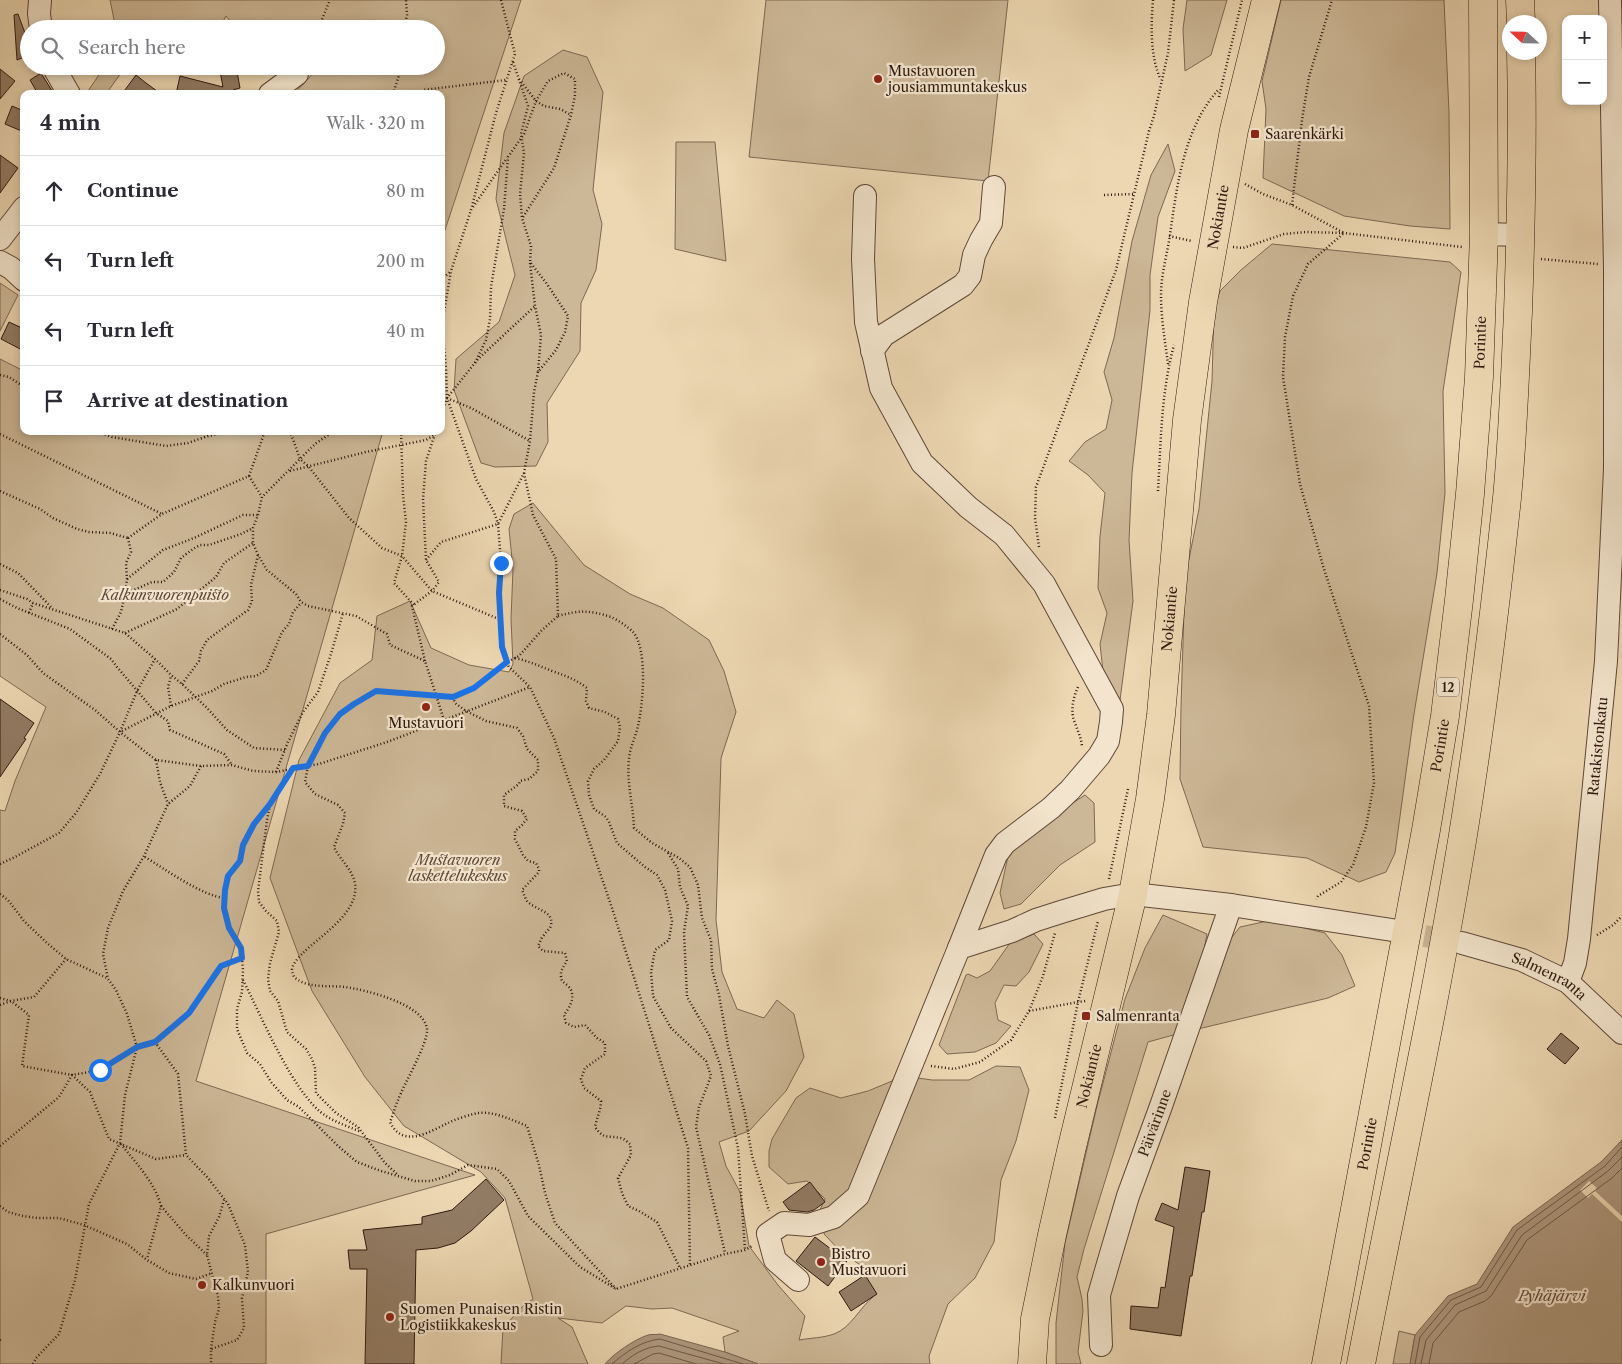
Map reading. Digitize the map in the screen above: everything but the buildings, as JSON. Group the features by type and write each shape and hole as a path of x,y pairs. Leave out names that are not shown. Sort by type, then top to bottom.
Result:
{"main road":[{"name":"Nokiantie","path":"1032,1364 1035,1320 1052,1235 1133,894 1150,800 1161,715 1186,420 1203,302 1234,130 1266,0"},
{"name":"Porintie","path":"1326,1364 1426,830 1445,716 1470,494 1479,377 1474,241 1484,0"},
{"path":"1520,0 1521,15"},
{"path":"1361,1364 1437,978 1479,725 1507,495 1515,379 1521,235 1521,60"},
{"name":"Nokiantie","path":"1042,1364 1052,1235"}],"street":[{"path":"40,0 40,20"},
{"name":"Ratakistonkatu","path":"1568,982 1575,963 1579,940 1606,661 1614,469 1619,271 1610,0"},
{"path":"58,75 67,90"},
{"path":"275,90 296,75"},
{"path":"872,351 884,336 963,285 970,276 974,255 991,223 994,187"},
{"path":"798,1280 775,1260 766,1237 784,1223 809,1225 834,1217 858,1196 996,855 1005,842 1051,808 1070,790 1099,756 1108,742 1112,709 1044,584 1004,535 968,507 922,463 881,388 865,313 863,259 865,196"},
{"path":"0,239 20,213"},
{"path":"1474,241 1521,235"},
{"path":"0,262 20,277"},
{"path":"959,948 1012,932 1036,920 1061,912 1104,899 1133,894 1231,905 1392,930"},
{"name":"Päivärinne","path":"1101,1345 1099,1295 1128,1196 1231,905"},
{"name":"Salmenranta","path":"1462,944 1522,960 1568,982 1622,1033"}],"path":[{"path":"322,20 330,0"},
{"path":"406,0 406,20"},
{"path":"445,306 451,271 470,210 496,113 515,54 501,0"},
{"path":"1153,0 1151,25 1156,69 1161,80"},
{"path":"1035,518 1036,487 1116,270 1168,52 1174,0"},
{"path":"1292,205 1309,77 1332,0"},
{"path":"426,560 441,542 498,524 524,473 530,441 541,335 535,306 530,262 531,246 522,218 520,194 524,154 521,134 528,106 513,61"},
{"path":"470,210 522,138 536,101 548,81 564,73 575,79 575,95 571,115 554,168 522,218"},
{"path":"394,90 399,75"},
{"path":"518,77 536,101 544,106 560,109 571,115"},
{"path":"423,90 506,80"},
{"path":"1158,493 1162,415 1168,365 1162,320 1161,293 1164,264 1172,214 1186,154 1197,120 1208,101 1220,88"},
{"path":"476,363 486,340 490,318 491,287 504,209 508,157"},
{"path":"1243,182 1263,194 1292,205 1344,233"},
{"path":"1104,195 1134,194"},
{"path":"1226,246 1242,248 1284,234 1306,232 1474,241"},
{"path":"1308,917 1318,896 1341,882 1353,865 1366,826 1374,784 1369,706 1323,566 1300,484 1283,377 1284,337 1292,296 1308,264 1344,233"},
{"path":"1169,236 1196,241"},
{"path":"1539,259 1601,264 1619,271"},
{"path":"530,262 548,284 568,316 565,332 556,350 538,372"},
{"path":"445,276 451,271"},
{"path":"445,404 447,398 478,359 535,306"},
{"path":"445,358 447,398 476,479 494,512 498,524 501,563 499,593 502,647 509,667 530,687 554,738 615,918 688,1148 690,1266"},
{"path":"0,375 9,377 20,384"},
{"path":"447,398 471,408 530,441"},
{"path":"0,434 162,514"},
{"path":"105,435 112,438 166,446 188,443 213,435"},
{"path":"128,538 162,514 249,476 264,435"},
{"path":"291,435 300,459 308,466 349,518 382,548 402,556 432,591 501,621"},
{"path":"328,435 315,444 290,471 262,496 258,514 252,528 253,543 258,555 267,570 296,594 301,602 308,606 356,616 387,634 390,645 425,661"},
{"path":"401,435 406,522 402,556 394,583 414,605"},
{"path":"290,471 426,440 433,435"},
{"path":"435,435 426,461 423,499 426,560 440,582 432,591 412,606 425,661 444,720"},
{"path":"524,473 533,515 556,559 558,616"},
{"path":"249,476 262,496"},
{"path":"0,491 40,509 53,518 77,529 89,532 110,533 128,538"},
{"path":"127,579 163,550 243,515 258,514"},
{"path":"126,594 152,582 163,582 174,572 181,558 200,545 209,545 241,534 252,528"},
{"path":"112,629 121,612 126,594 126,563 131,552 128,538"},
{"path":"125,634 177,609 216,577 224,563 253,543"},
{"path":"182,684 199,661 207,640 248,610 252,600 251,585 258,555"},
{"path":"0,564 18,573 53,609"},
{"path":"0,590 125,634 195,696 227,730 254,748 285,750"},
{"path":"0,599 70,629 88,641 112,659 156,713 168,721 170,730 224,754 232,765"},
{"path":"120,732 170,706 231,682 256,676 266,670 282,632 289,624 293,612 301,602"},
{"path":"29,613 33,603"},
{"path":"293,768 270,804 254,824 243,845 240,861 228,876 224,908 229,928 241,948 242,992 237,1009 237,1029 247,1053 260,1064 270,1082 287,1100 357,1162 415,1180 431,1181 468,1165 497,1169 509,1181 528,1216 580,1267 616,1289 725,1254 746,1250 766,1237 770,1217 752,1156 738,1082 728,1046 720,995 712,970 711,940 702,918 698,885 690,867 652,843 634,828 628,772 630,751 638,726 643,688 641,649 634,633 615,619 592,611 574,612 558,616 542,630 519,656 507,662 474,688 453,697 376,691 340,714 325,733 308,766 305,782 315,794 338,805 345,812 343,824 334,847 338,857 352,875 355,886 348,912 297,960 292,968 294,977 306,984 346,987 370,992 413,1009 427,1029 423,1048 398,1100 390,1122 393,1129 404,1135 414,1137 478,1113 498,1115 527,1126 555,1223 616,1289"},
{"path":"276,772 302,712 318,692 343,613"},
{"path":"0,634 27,655 43,673 95,710 156,760 201,766 232,765 253,770 276,772 319,764 387,742 530,687"},
{"path":"515,658 536,663 569,676 587,688 586,701 588,708 605,712 618,719 620,727 618,740 604,760 594,769 588,781 589,795 594,809 610,822 616,843 657,875 665,890 672,920 669,940 655,950 651,972 653,996 671,1028 706,1060 711,1076 699,1107 696,1127 725,1254"},
{"path":"0,864 15,858 59,833 76,813 100,774 142,680 155,659"},
{"path":"170,706 168,687 171,676"},
{"path":"1075,694 1072,709 1074,721 1081,737 1085,773"},
{"path":"453,697 455,702 466,711 486,721 517,728 524,736 527,749 538,760 538,771 529,779 520,781 519,784 504,795 504,806 522,811 527,819 515,830 515,839 522,855 528,861 536,863 539,869 522,890 526,900 536,908 549,914 551,919 549,929 538,946 543,951 565,954 567,962 562,970 561,978 563,983 568,985 572,1000 571,1006 564,1015 566,1023 574,1027 585,1026 604,1043 605,1054 584,1068 581,1079 584,1088 601,1101 601,1109 597,1116 595,1127 600,1134 608,1138 622,1138 630,1144 631,1155 618,1178 622,1193 628,1206 657,1222 680,1268"},
{"path":"156,760 160,782 168,804"},
{"path":"32,1364 59,1334 75,1280 89,1204 120,1143 125,1095 137,1047 127,1014 116,990 108,979 103,954 108,928 122,891 144,856 168,804 190,786 201,766"},
{"path":"1104,899 1129,785"},
{"path":"270,804 266,820 258,891 259,902 277,921 279,932 270,963 268,979 270,991 278,1001 287,1032 306,1049 312,1059 315,1068 316,1093 327,1105 358,1127 385,1163 398,1175"},
{"path":"667,851 678,869 680,887 688,906 684,932 687,997 710,1035 720,1064 738,1148 746,1250"},
{"path":"144,856 190,884 217,898 225,898"},
{"path":"0,894 8,900 41,938 66,959 108,979"},
{"path":"912,1063 954,1069 980,1062 1011,1040 1029,1011 1043,976 1061,912"},
{"path":"1579,940 1598,935 1622,916"},
{"path":"0,998 12,1002 29,1015 22,1066 72,1075 100,1070 137,1047 155,1042 189,1013 221,966 242,958"},
{"path":"0,1005 34,997 66,959"},
{"path":"242,978 283,1059 304,1094 326,1116 363,1133"},
{"path":"1029,1011 1078,1002"},
{"path":"155,1042 178,1074 186,1155 208,1178 228,1204 245,1245 248,1272 242,1298 244,1328 237,1340 211,1350"},
{"path":"72,1075 90,1092 110,1139 156,1159 186,1155"},
{"path":"0,1146 59,1097 72,1075"},
{"path":"120,1143 148,1178 161,1206 186,1235 208,1255"},
{"path":"211,1364 215,1322 219,1309 208,1255 209,1236 224,1200"},
{"path":"0,1206 8,1212 24,1216 58,1218 84,1225 127,1244 147,1260 169,1273 196,1279 212,1273"},
{"path":"147,1260 161,1206"}],"green space":[{"path":"110,0 521,0 445,230 445,90 298,90 311,75 445,75 445,20 229,20 226,16 224,20 114,20"},
{"name":"Mustavuoren jousiammuntakeskus","path":"766,0 1008,0 988,181 749,157"},
{"path":"1187,0 1227,0 1211,55 1185,71 1183,29"},
{"path":"1281,0 1444,0 1449,112 1450,229 1410,226 1344,216 1263,178 1266,109 1262,81"},
{"path":"563,50 587,57 603,92 593,190 602,224 596,270 581,303 580,351 547,403 548,442 536,466 495,467 481,463 454,390 456,359 499,322 515,275 496,199 504,133 524,76"},
{"path":"99,75 120,75 109,90 89,90"},
{"path":"676,142 715,142 726,261 675,249"},
{"path":"1168,144 1175,171 1158,217 1150,275 1150,310 1132,473 1129,540 1133,601 1120,700 1103,671 1100,644 1107,613 1098,588 1100,536 1105,493 1088,475 1069,461 1085,442 1106,429 1112,400 1104,372 1114,338 1132,241 1151,175"},
{"path":"1272,244 1450,262 1461,272 1443,391 1445,493 1437,573 1414,714 1395,853 1386,872 1359,882 1307,858 1203,847 1180,779 1185,579 1199,509 1212,381 1214,310 1220,291"},
{"path":"0,283 18,295 0,331"},
{"name":"Kalkunvuorenpuisto","path":"0,359 20,369 20,435 382,435 196,1081 475,1175 266,1234 266,1364 0,1364 0,810 5,811 15,781 46,707 0,676"},
{"name":"Mustavuoren laskettelukeskus","path":"533,503 584,565 630,594 663,608 709,640 724,671 736,712 721,758 716,920 722,972 737,1009 764,1018 777,1000 794,1014 804,1057 786,1091 749,1131 719,1142 726,1166 740,1192 749,1246 778,1285 805,1316 799,1340 825,1336 840,1331 874,1296 862,1266 842,1253 824,1234 826,1223 819,1212 825,1199 807,1181 788,1184 769,1167 769,1151 772,1139 796,1098 810,1088 841,1098 868,1091 892,1081 896,1075 932,1080 969,1080 996,1066 1020,1067 1029,1090 1016,1141 1001,1180 994,1242 975,1278 948,1304 929,1356 930,1364 758,1364 725,1352 723,1337 739,1331 672,1308 652,1309 626,1306 602,1323 558,1318 572,1327 588,1364 501,1364 503,1328 524,1305 533,1299 505,1198 481,1172 404,1126 365,1077 312,991 270,878 299,760 340,683 372,660 377,616 410,601 431,648 469,665 509,672 513,664 511,619 513,569 509,529 514,514"},
{"path":"1085,795 1094,803 1095,842 1060,865 1021,904 1004,909 1000,893 1008,856 1026,833"},
{"path":"1163,915 1207,934 1201,966 1177,1034 1148,1042 1077,1277 1083,1311 1078,1352 1081,1364 1056,1364 1056,1323 1065,1243 1097,1106 1125,999 1145,948"},
{"path":"1272,920 1325,933 1342,955 1355,986 1328,998 1198,1029 1221,951 1240,927"},
{"path":"1034,934 1043,944 1029,972 1016,986 1004,985 995,1003 998,1020 1011,1026 996,1043 975,1052 947,1054 939,1045 966,975 977,978 990,971 1010,943"},
{"path":"1399,1331 1415,1335 1410,1364 1393,1364"}],"water":[{"name":"Pyhäjärvi","path":"1622,1140 1622,1364 1410,1364 1415,1335 1448,1296 1477,1284 1513,1227 1601,1162"},
{"path":"660,1334 725,1352 758,1364 605,1364 619,1351 637,1340 648,1335"}],"pier":[{"path":"1589,1181 1597,1188 1595,1191 1622,1216 1622,1222 1592,1194 1588,1198 1580,1190"}],"tunnel":[{"path":"1392,930 1462,943"}],"place":[{"name":"Mustavuoren jousiammuntakeskus","path":"878,79"},
{"name":"Saarenkärki","path":"1255,134"},
{"name":"Mustavuori","path":"426,707"},
{"name":"Salmenranta","path":"1086,1016"},
{"name":"Bistro Mustavuori","path":"821,1262"},
{"name":"Kalkunvuori","path":"202,1285"},
{"name":"Suomen Punaisen Ristin Logistiikkakeskus","path":"390,1317"}],"route":[{"path":"100,1070 137,1047 155,1042 189,1013 221,966 242,958 241,948 229,928 224,908 228,876 240,861 243,845 254,824 270,804 293,768 308,766 325,733 340,714 376,691 409,692 453,697 474,688 507,662 502,647 499,593 501,563"}]}
